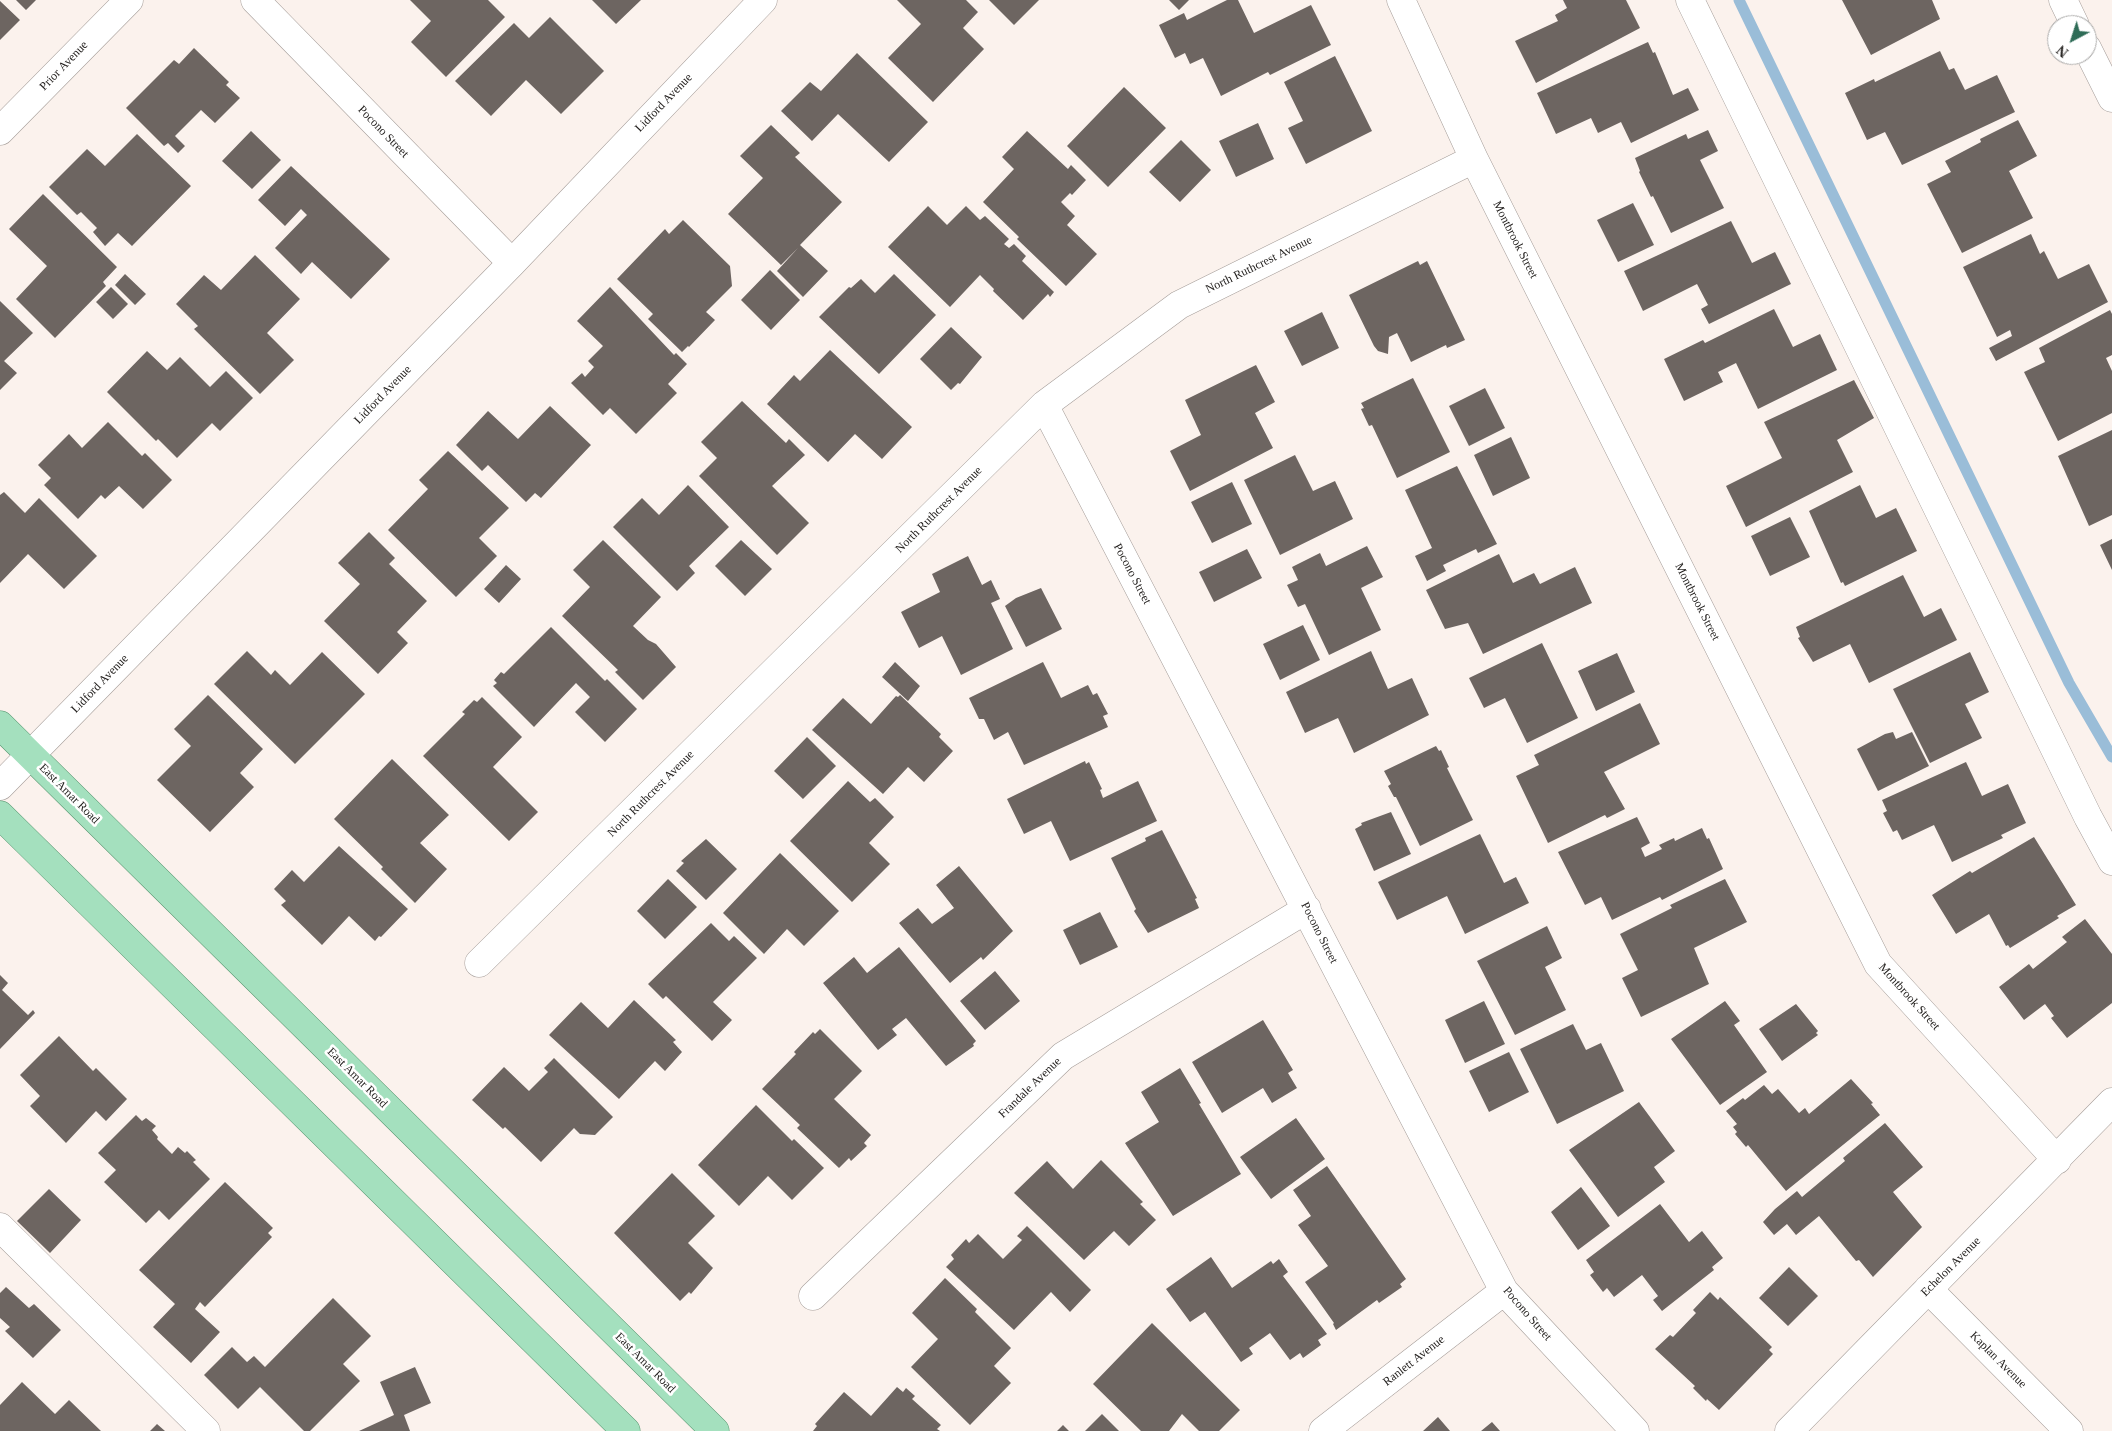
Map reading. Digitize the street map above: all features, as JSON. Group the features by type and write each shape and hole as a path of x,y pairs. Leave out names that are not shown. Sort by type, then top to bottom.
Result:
{"main road":[{"name":"East Amar Road","path":"0,725 715,1431"},
{"path":"0,815 626,1431"}],"street":[{"name":"Prior Avenue","path":"0,131 129,0"},
{"name":"Pocono Street","path":"255,0 512,263"},
{"name":"Lidford Avenue","path":"0,786 512,263 763,0"},
{"name":"Montbrook Street","path":"1401,0 1474,159 1878,964 2057,1160"},
{"path":"1690,0 2088,817 2112,861"},
{"path":"2063,0 2070,15"},
{"path":"2096,65 2112,98"},
{"name":"North Ruthcrest Avenue","path":"480,963 1044,406 1179,305 1474,159"},
{"name":"Pocono Street","path":"1044,406 1504,1291 1635,1431"},
{"name":"Frandale Avenue","path":"813,1296 1064,1056 1307,909"},
{"name":"Echelon Avenue","path":"1789,1431 2112,1102"},
{"path":"0,1227 206,1431"},
{"name":"Kaplan Avenue","path":"1928,1289 2068,1431"},
{"name":"Ranlett Avenue","path":"1323,1431 1504,1291"}],"building":[{"path":"16,0 36,0 26,10"},
{"path":"410,0 488,0 505,17 446,77 411,42 431,21"},
{"path":"592,0 641,0 616,24"},
{"path":"897,0 966,0 978,12 963,28 984,49 933,102 888,58 921,24"},
{"path":"989,0 1039,0 1014,25"},
{"path":"1169,0 1189,0 1179,10"},
{"path":"1227,0 1238,0 1254,33 1311,5 1331,45 1270,75 1268,72 1221,96 1203,58 1190,64 1185,53 1175,58 1159,25 1184,13 1187,20"},
{"path":"1563,0 1626,0 1640,28 1536,83 1515,41 1558,21 1555,15 1567,8"},
{"path":"1842,0 1932,0 1940,19 1871,55"},
{"path":"0,1 20,20 0,40"},
{"path":"550,17 604,71 561,114 526,80 491,116 455,81 514,23 529,38"},
{"path":"1648,42 1653,53 1655,52 1673,95 1688,88 1699,110 1631,143 1621,122 1598,133 1591,118 1556,134 1537,93"},
{"path":"194,48 229,82 226,85 240,98 215,123 201,110 175,136 185,146 178,153 168,143 164,146 126,108 174,60 179,64"},
{"path":"1940,51 1949,70 1954,68 1965,90 1997,75 2015,112 1902,165 1885,132 1867,140 1845,93 1874,79 1875,82"},
{"path":"857,53 928,122 889,162 838,114 812,141 781,111 810,82 821,91"},
{"path":"1335,56 1372,131 1306,164 1288,128 1303,121 1284,82"},
{"path":"1124,87 1166,128 1108,187 1067,146"},
{"path":"2018,120 2037,156 2009,171 2033,218 1962,253 1927,184 1951,172 1945,161 1981,142 1980,139"},
{"path":"1258,123 1274,159 1236,177 1219,141"},
{"path":"771,125 800,153 795,157 842,202 800,245 828,271 803,297 777,271 798,248 781,265 728,214 763,178 740,156"},
{"path":"1708,130 1718,151 1700,160 1724,208 1671,233 1639,172 1635,158 1686,134 1688,139"},
{"path":"251,131 281,160 252,189 222,161"},
{"path":"1027,131 1068,169 1071,165 1086,180 1072,195 1070,193 1061,202 1075,216 1067,225 1097,254 1066,286 1017,239 1019,237 983,202 1014,169 1002,157"},
{"path":"137,134 191,186 132,246 118,233 105,246 93,232 97,228 81,212 77,215 49,187 87,149 105,166"},
{"path":"1181,140 1211,170 1180,202 1149,172"},
{"path":"291,166 390,259 351,299 312,262 301,274 275,248 307,215 301,209 285,226 258,200"},
{"path":"43,194 117,267 103,282 106,286 55,338 16,299 47,266 9,229"},
{"path":"1633,203 1654,245 1618,262 1597,220"},
{"path":"928,206 947,225 966,206 980,220 985,216 1009,239 1004,244 1009,248 1014,244 1026,256 1022,261 1054,292 1050,297 1048,294 1023,320 993,291 994,289 980,275 950,307 888,247"},
{"path":"683,220 730,266 732,286 706,312 715,320 682,352 648,319 653,314 617,279 665,229 669,234"},
{"path":"1731,221 1752,263 1775,252 1791,284 1709,324 1701,309 1708,305 1697,284 1643,311 1624,271"},
{"path":"2031,234 2040,254 2044,251 2058,279 2089,264 2108,302 1996,361 1989,348 2012,336 2010,330 1997,337 1963,267"},
{"path":"255,255 300,299 267,333 294,360 260,394 194,329 198,326 176,304 204,275 221,290"},
{"path":"1418,261 1420,265 1427,261 1465,340 1447,348 1446,345 1411,362 1397,333 1389,337 1388,354 1378,351 1349,295"},
{"path":"770,270 800,300 771,330 741,300"},
{"path":"125,274 146,294 135,305 115,285"},
{"path":"894,274 936,315 879,374 819,317 849,287 851,288 861,279 875,293"},
{"path":"111,287 128,304 113,319 96,302"},
{"path":"610,287 674,355 676,353 687,364 668,384 677,393 636,434 610,408 603,415 571,383 582,373 585,377 594,367 588,361 603,346 577,321"},
{"path":"0,301 33,333 4,361 17,373 0,390"},
{"path":"1774,309 1793,347 1820,334 1837,370 1758,409 1736,363 1718,372 1723,382 1684,401 1664,359 1703,340 1705,343"},
{"path":"2110,310 2112,314 2112,355 2106,358 2112,371 2112,413 2058,441 2024,372 2045,362 2039,348"},
{"path":"1322,312 1339,348 1302,366 1284,331"},
{"path":"951,327 982,357 960,384 958,383 951,390 920,359"},
{"path":"830,350 912,427 882,459 855,434 828,462 767,404 794,375 800,381"},
{"path":"147,351 167,370 180,357 210,387 226,371 253,398 220,431 212,423 177,458 158,439 156,441 107,392"},
{"path":"1256,365 1275,402 1255,413 1273,448 1190,491 1170,451 1201,435 1185,400"},
{"path":"1413,378 1450,452 1397,478 1372,425 1369,426 1361,409 1364,408 1361,403"},
{"path":"1854,380 1874,418 1837,440 1853,472 1746,527 1726,486 1782,458 1764,422"},
{"path":"1485,388 1505,428 1469,446 1449,406"},
{"path":"742,401 786,443 789,439 805,455 772,486 809,523 777,555 699,476 717,458 701,442"},
{"path":"550,406 591,445 541,498 535,493 526,502 488,465 482,471 456,445 488,411 518,439"},
{"path":"108,422 142,456 145,453 172,480 143,509 119,486 105,499 101,495 78,519 44,485 51,478 38,465 69,434 82,448"},
{"path":"2112,430 2112,515 2089,526 2058,456"},
{"path":"1511,437 1530,478 1493,496 1474,455"},
{"path":"448,451 509,508 479,538 497,556 456,597 388,530 428,489 419,480"},
{"path":"1295,455 1313,491 1335,481 1353,519 1280,555 1244,480"},
{"path":"1457,466 1497,544 1478,553 1476,549 1443,565 1446,571 1427,581 1415,556 1432,548 1405,490"},
{"path":"1232,482 1252,524 1212,543 1191,502"},
{"path":"688,485 729,527 689,566 695,573 677,591 613,527 642,498 659,515"},
{"path":"1860,485 1876,518 1896,508 1917,551 1845,586 1843,582 1841,583 1809,511"},
{"path":"4,492 25,513 39,498 97,556 64,589 28,554 0,583 0,495"},
{"path":"1790,517 1810,557 1770,576 1751,536"},
{"path":"369,532 395,558 389,564 427,601 397,632 408,643 378,674 324,621 360,584 338,563"},
{"path":"2112,539 2112,570 2100,545"},
{"path":"603,540 661,597 633,626 648,640 656,644 676,667 643,700 615,672 618,670 562,616 590,587 573,570"},
{"path":"741,540 772,569 745,596 715,566"},
{"path":"1367,546 1383,577 1361,588 1381,630 1329,655 1305,604 1298,607 1287,585 1298,580 1292,567 1320,553 1326,566"},
{"path":"1247,549 1262,578 1214,602 1199,572"},
{"path":"1499,554 1513,583 1534,573 1540,584 1575,567 1592,603 1483,654 1468,623 1445,629 1426,590"},
{"path":"968,556 982,585 991,580 1000,599 991,603 1013,649 961,675 942,636 919,648 901,612 940,592 932,574"},
{"path":"506,565 521,579 499,603 484,589"},
{"path":"1903,575 1924,617 1941,608 1957,640 1869,683 1850,644 1813,662 1798,638 1800,637 1796,627"},
{"path":"1041,588 1062,629 1026,647 1005,606 1016,598"},
{"path":"1303,625 1320,660 1280,680 1263,644"},
{"path":"551,627 605,681 607,679 637,709 605,742 575,712 590,697 576,683 534,727 493,686 497,683 494,680 501,672 504,674"},
{"path":"1542,643 1578,718 1527,743 1505,698 1484,708 1469,678"},
{"path":"247,651 271,675 275,670 290,685 322,652 365,694 295,764 214,684"},
{"path":"1371,651 1388,689 1412,678 1429,715 1354,753 1338,718 1305,733 1286,692"},
{"path":"1970,652 1989,692 1965,704 1982,738 1930,763 1893,689"},
{"path":"1617,653 1635,692 1596,711 1578,671"},
{"path":"895,662 920,686 908,701 882,677"},
{"path":"1043,662 1061,698 1088,685 1093,695 1097,693 1108,714 1103,716 1108,727 1024,765 1008,732 994,740 984,719 979,719 969,698"},
{"path":"208,695 263,749 240,773 254,787 210,832 157,780 191,746 174,729"},
{"path":"900,695 941,734 939,737 953,751 924,782 908,767 883,794 812,730 843,698 871,724 896,696"},
{"path":"482,697 522,737 493,767 538,812 509,841 423,756 465,714 462,712 474,700 477,702"},
{"path":"1640,703 1660,744 1604,772 1625,809 1607,818 1605,815 1548,843 1516,776 1539,765 1534,755"},
{"path":"1893,732 1896,739 1912,732 1929,766 1878,791 1857,749 1885,734"},
{"path":"807,737 836,766 803,799 774,771"},
{"path":"1436,746 1439,751 1441,750 1449,767 1447,768 1473,820 1420,846 1396,797 1394,797 1388,786 1391,784 1384,771"},
{"path":"392,759 449,815 420,843 447,869 415,903 381,869 383,867 334,819"},
{"path":"1085,761 1086,764 1089,762 1102,789 1100,790 1103,798 1138,781 1157,821 1070,861 1051,821 1024,834 1007,799"},
{"path":"1966,762 1982,796 2008,784 2026,823 2001,835 2003,838 1952,862 1934,825 1902,840 1897,830 1893,832 1883,813 1887,811 1882,800"},
{"path":"848,781 870,802 875,798 894,817 869,843 890,864 852,902 790,841"},
{"path":"1391,812 1411,854 1374,871 1355,829 1362,825 1361,823"},
{"path":"1637,817 1650,843 1641,848 1645,857 1662,849 1659,845 1674,838 1675,841 1702,828 1707,839 1709,838 1723,869 1662,900 1660,897 1612,920 1601,897 1585,905 1558,852"},
{"path":"1162,830 1197,898 1195,899 1199,908 1148,933 1134,911 1136,909 1111,858 1146,841 1145,838"},
{"path":"1480,834 1504,883 1516,877 1529,903 1465,934 1447,896 1397,920 1378,882"},
{"path":"2034,837 2076,905 2057,916 2059,918 2010,948 2008,945 2006,946 1989,914 1956,934 1932,895 1970,871 1972,873"},
{"path":"706,839 737,869 706,900 676,871 684,863 681,861"},
{"path":"339,846 408,909 375,941 349,916 322,945 281,905 286,901 274,889 292,870 304,882"},
{"path":"780,853 839,911 804,946 787,929 764,954 723,913"},
{"path":"959,866 1013,931 983,960 981,957 950,983 899,923 918,908 932,924 954,908 936,885"},
{"path":"668,879 697,907 665,939 637,911"},
{"path":"1725,879 1747,922 1694,948 1709,984 1641,1017 1622,978 1638,970 1620,934 1672,908 1670,905"},
{"path":"1100,912 1118,947 1080,965 1063,930"},
{"path":"2085,919 2112,954 2112,1003 2067,1038 2051,1018 2054,1016 2045,1004 2024,1020 1999,987 2029,964 2033,969 2067,942 2062,937"},
{"path":"711,923 729,941 734,936 757,958 713,1002 732,1020 712,1041 666,996 663,999 648,984"},
{"path":"1547,926 1562,958 1545,967 1566,1010 1515,1035 1477,961"},
{"path":"899,947 976,1041 973,1044 974,1046 946,1066 906,1018 892,1029 897,1035 878,1050 823,983 854,957 867,973"},
{"path":"995,971 1020,1001 985,1030 960,1001"},
{"path":"0,975 8,983 2,990 28,1015 33,1010 35,1013 0,1049"},
{"path":"634,1000 676,1040 673,1042 682,1052 665,1071 655,1061 619,1099 549,1035 581,1002 608,1028"},
{"path":"1484,1001 1505,1044 1465,1063 1445,1020"},
{"path":"1725,1001 1740,1021 1734,1025 1767,1072 1720,1105 1671,1039"},
{"path":"1796,1004 1818,1031 1816,1033 1818,1035 1782,1061 1759,1029"},
{"path":"1263,1020 1293,1070 1288,1073 1297,1088 1272,1103 1263,1088 1222,1113 1192,1062"},
{"path":"1573,1024 1586,1050 1601,1043 1624,1091 1557,1124 1520,1049"},
{"path":"820,1029 862,1071 834,1099 871,1135 864,1143 867,1146 851,1161 849,1158 839,1168 797,1128 800,1125 762,1089 796,1054 794,1052 813,1032 815,1034"},
{"path":"59,1036 93,1071 96,1068 127,1099 106,1121 96,1111 66,1143 30,1106 40,1096 20,1075"},
{"path":"1509,1052 1529,1092 1489,1112 1469,1071"},
{"path":"554,1058 613,1117 595,1135 580,1134 574,1128 541,1162 505,1127 503,1129 472,1100 504,1067 529,1091 548,1072 544,1068"},
{"path":"1180,1068 1241,1174 1173,1216 1125,1143 1159,1122 1141,1092"},
{"path":"1851,1079 1873,1103 1871,1104 1880,1115 1786,1191 1748,1145 1746,1147 1735,1134 1737,1132 1733,1127 1737,1124 1726,1111 1743,1098 1745,1100 1764,1085 1772,1094 1778,1089 1799,1113 1805,1108 1809,1114"},
{"path":"1639,1102 1675,1151 1654,1167 1665,1182 1618,1217 1569,1150"},
{"path":"756,1105 792,1141 794,1139 824,1168 792,1200 768,1176 739,1206 698,1165"},
{"path":"136,1115 142,1121 146,1118 156,1126 152,1130 158,1137 157,1139 172,1154 178,1147 185,1153 187,1151 196,1160 193,1162 210,1179 169,1220 159,1210 146,1223 104,1182 116,1170 98,1153"},
{"path":"1296,1118 1325,1159 1271,1199 1240,1157"},
{"path":"1885,1123 1923,1167 1893,1192 1922,1227 1873,1277 1859,1260 1856,1261 1819,1216 1796,1235 1787,1224 1774,1235 1763,1222 1775,1209 1797,1191 1802,1197 1845,1161 1843,1158"},
{"path":"1101,1160 1143,1202 1140,1204 1156,1220 1129,1246 1114,1231 1084,1260 1014,1193 1047,1161 1073,1189"},
{"path":"1327,1166 1406,1279 1400,1284 1402,1287 1379,1303 1377,1300 1336,1330 1334,1323 1305,1282 1328,1266 1298,1225 1311,1216 1293,1190"},
{"path":"672,1173 715,1216 688,1243 713,1268 691,1294 689,1292 680,1301 614,1233"},
{"path":"225,1182 273,1228 268,1233 272,1237 205,1307 200,1302 195,1309 220,1332 191,1363 153,1327 175,1304 139,1270"},
{"path":"1581,1187 1610,1226 1578,1250 1551,1212"},
{"path":"49,1189 81,1220 50,1253 17,1221"},
{"path":"1660,1204 1689,1242 1702,1231 1723,1258 1712,1267 1714,1270 1662,1311 1653,1300 1658,1296 1642,1275 1614,1297 1607,1288 1603,1292 1590,1275 1594,1272 1586,1260"},
{"path":"1027,1226 1091,1290 1070,1312 1051,1292 1014,1330 946,1267 954,1259 951,1255 966,1239 969,1243 978,1234 1003,1259 1022,1240 1017,1236"},
{"path":"1211,1257 1232,1288 1271,1261 1273,1264 1279,1259 1288,1272 1283,1276 1327,1334 1318,1340 1321,1345 1303,1358 1300,1353 1290,1360 1270,1333 1249,1348 1253,1354 1241,1362 1205,1312 1190,1322 1166,1289"},
{"path":"1789,1267 1818,1296 1788,1326 1759,1298"},
{"path":"945,1278 977,1309 975,1312 1011,1348 994,1366 1011,1383 970,1425 911,1367 938,1339 912,1313"},
{"path":"6,1287 29,1308 34,1304 61,1330 33,1358 5,1331 10,1327 0,1318 0,1293"},
{"path":"1710,1292 1718,1300 1720,1297 1772,1347 1769,1350 1773,1354 1719,1410 1707,1399 1706,1401 1693,1388 1695,1386 1655,1349 1670,1335 1673,1337 1696,1313 1693,1310"},
{"path":"333,1298 371,1336 343,1364 360,1381 310,1431 304,1431 260,1387 238,1409 204,1375 232,1347 247,1362 254,1356 265,1367"},
{"path":"1152,1323 1240,1410 1219,1431 1199,1431 1182,1414 1169,1431 1141,1431 1093,1384"},
{"path":"415,1367 431,1403 404,1415 410,1431 359,1431 394,1415 380,1382"},
{"path":"22,1382 55,1414 69,1400 101,1431 0,1431 0,1405"},
{"path":"897,1387 903,1392 906,1388 915,1396 912,1399 941,1425 937,1429 940,1431 813,1431 817,1426 815,1424 844,1392 871,1416"},
{"path":"1102,1414 1119,1431 1085,1431"},
{"path":"1438,1417 1450,1431 1423,1431"},
{"path":"1492,1422 1500,1431 1481,1431"},
{"path":"157,1424 165,1431 150,1431"},
{"path":"1063,1425 1069,1431 1057,1431"}],"waterway":[{"path":"1739,0 2069,683 2112,757"}]}
